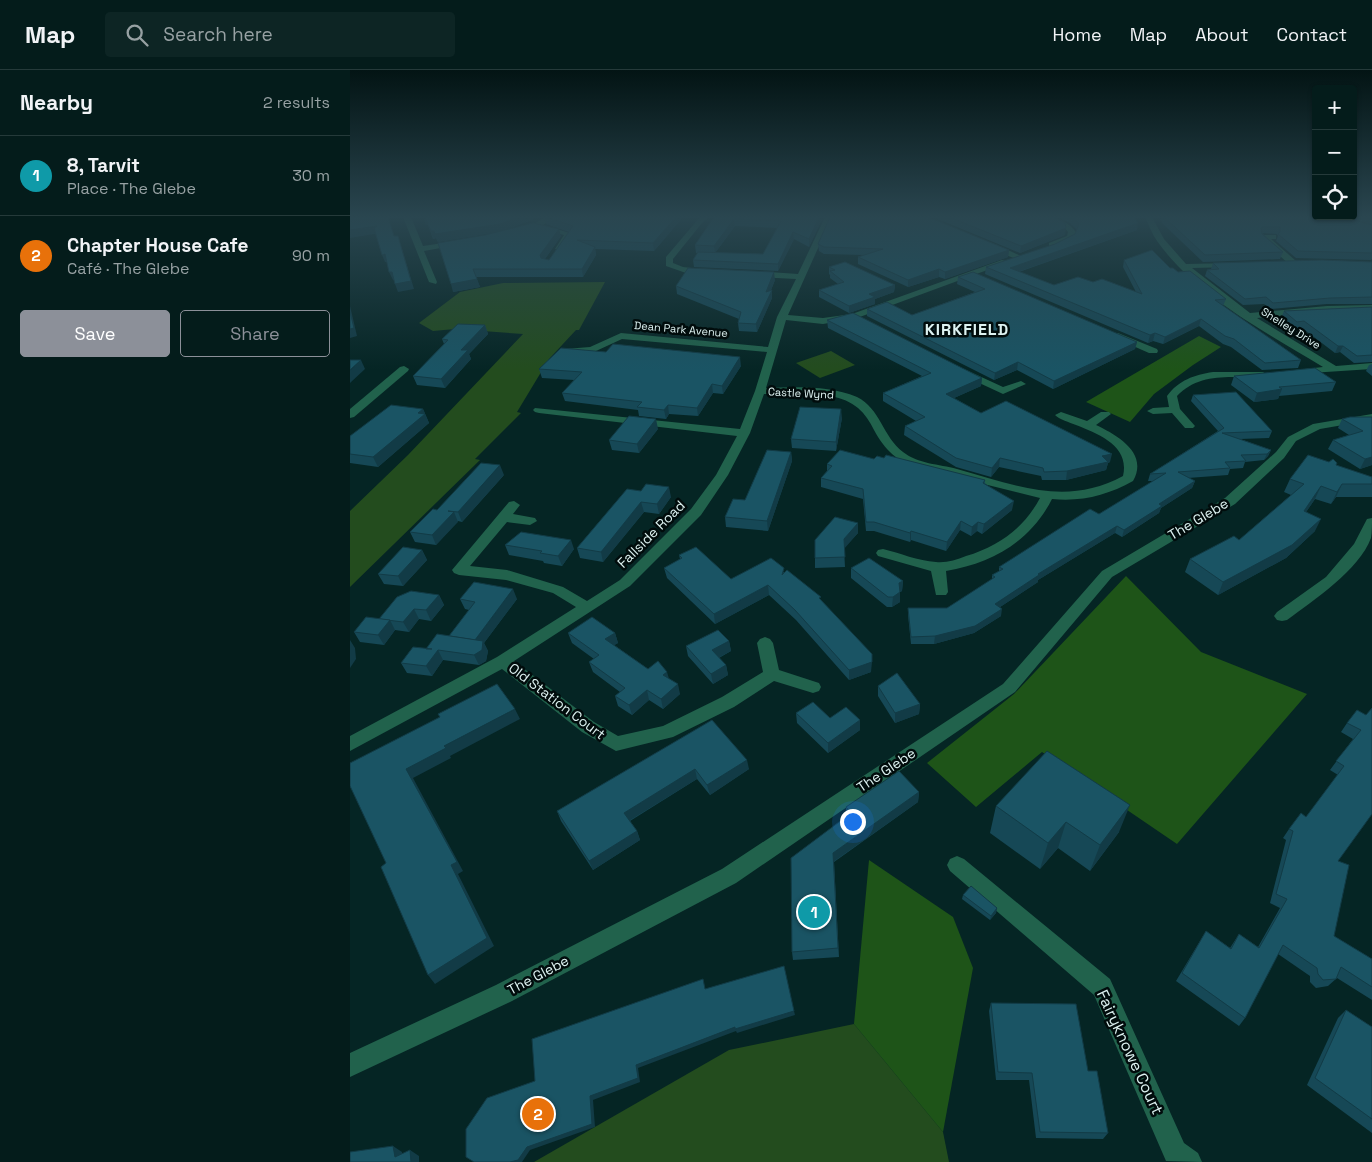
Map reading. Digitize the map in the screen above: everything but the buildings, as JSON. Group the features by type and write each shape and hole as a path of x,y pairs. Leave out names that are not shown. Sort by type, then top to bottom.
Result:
{"street":[{"path":"428,268 434,282"},
{"path":"679,268 687,271 715,272"},
{"name":"Fallside Road","path":"350,744 503,662 625,583 696,512 722,475 744,433 760,391 782,317 805,268"},
{"path":"782,317 823,320 854,316 907,292 988,268"},
{"name":"Shelley Drive","path":"1188,268 1205,285 1247,316 1332,368"},
{"path":"744,274 801,276"},
{"path":"972,274 989,281"},
{"path":"1247,316 1327,309 1372,308"},
{"path":"854,316 871,324"},
{"path":"614,330 774,348"},
{"path":"1110,332 1153,351"},
{"name":"Dean Park Avenue","path":"560,350 582,352 621,336 774,348"},
{"path":"1289,373 1372,366"},
{"path":"956,368 1003,392 1021,384"},
{"path":"350,415 404,369"},
{"path":"1189,426 1175,410 1172,396 1177,389 1190,379 1198,377 1272,375"},
{"name":"Castle Wynd","path":"760,391 824,393 854,400 863,406 874,420 887,445 900,456 914,462 1048,495 1077,496 1110,489 1129,478 1131,461 1124,448 1112,438 1060,415"},
{"path":"539,410 744,433"},
{"path":"1153,412 1175,410"},
{"path":"1087,426 1105,414"},
{"name":"The Glebe","path":"350,1065 504,993 729,876 1009,688 1108,574 1230,501 1280,455 1292,439 1317,426 1372,417"},
{"path":"883,553 938,567 981,557 1001,548 1032,524 1048,495"},
{"path":"449,581 514,505"},
{"path":"503,517 530,520"},
{"path":"1282,616 1331,580 1360,546 1372,522"},
{"path":"938,567 941,592"},
{"path":"459,570 507,575 558,590 586,607"},
{"path":"765,643 772,674 813,687"},
{"name":"Old Station Court","path":"503,662 588,727 616,744 667,732 728,702 772,674"},
{"name":"Fairyknowe Court","path":"957,865 1102,987 1178,1159"}],"green space":[{"path":"605,282 579,330 576,330 549,359 517,412 521,413 475,459 480,460 350,587 350,511 408,455 523,334 455,329 433,331 419,323 460,292 503,283"},
{"path":"1199,336 1221,347 1154,394 1130,422 1086,402"},
{"path":"831,351 855,365 820,378 796,363"},
{"path":"1126,576 1201,652 1307,694 1177,844 1042,752 976,807 927,763 1014,694"},
{"path":"869,860 953,917 973,968 943,1132 854,1024"},
{"path":"854,1024 943,1132 949,1162 534,1162 729,1050"}],"place":[{"name":"8, Tarvit","path":"814,912"},
{"name":"Chapter House Cafe","path":"538,1114"}],"district":[{"name":"KIRKFIELD","path":"967,329"}]}
